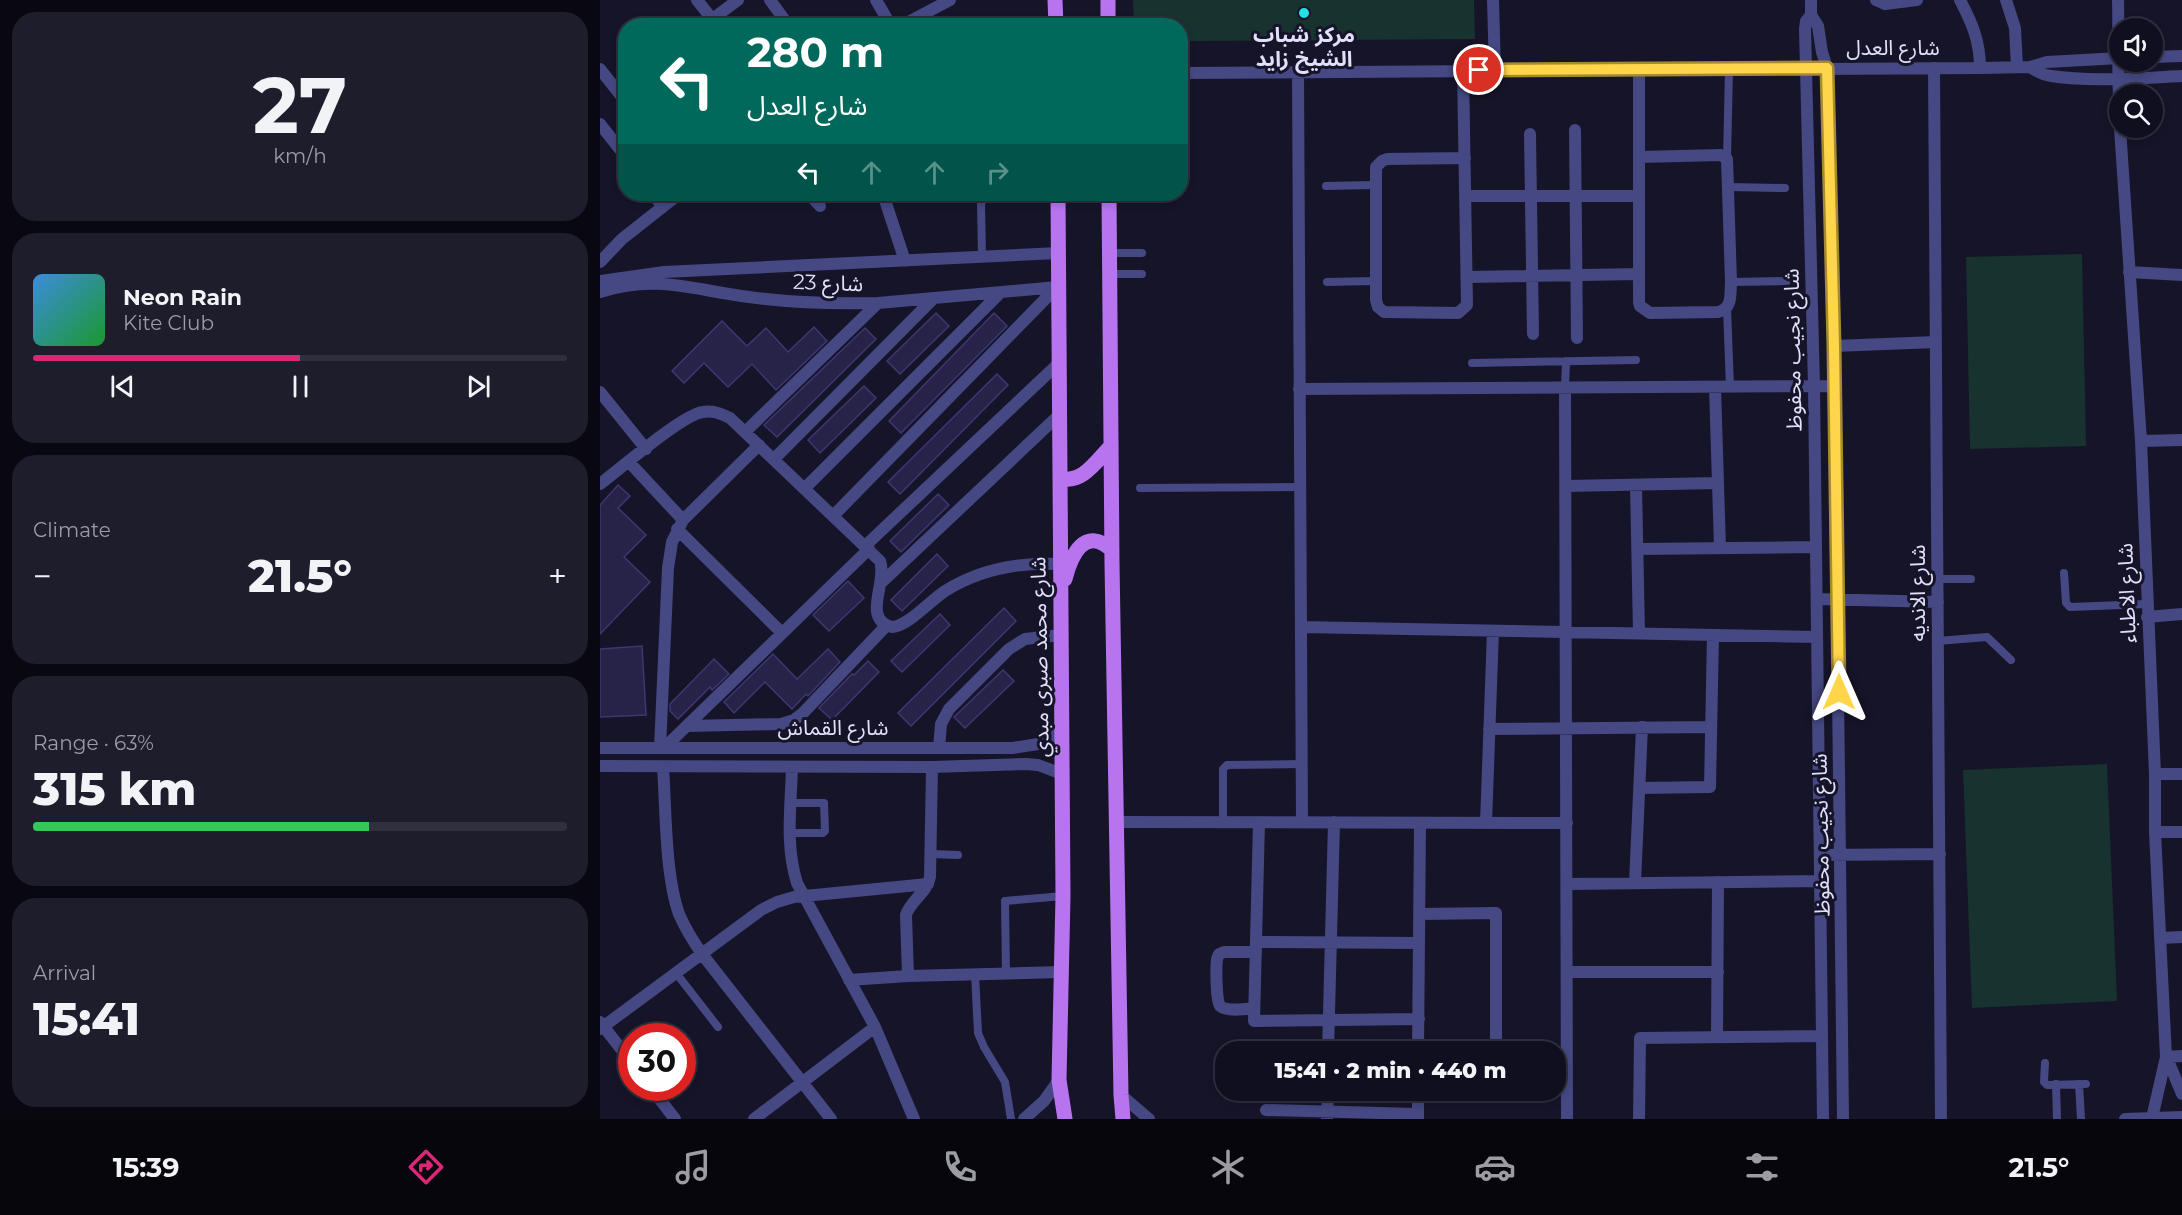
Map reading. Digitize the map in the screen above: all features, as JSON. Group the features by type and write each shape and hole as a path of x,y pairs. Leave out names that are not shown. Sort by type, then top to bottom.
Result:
{"main road":[{"path":"1056,0 1056,18"},
{"path":"1108,0 1108,18"},
{"name":"شارع محمد صبرى مبدي","path":"1058,201 1063,896 1059,1080 1065,1119"},
{"path":"1109,201 1116,822 1123,1119"},
{"path":"1060,478 1073,479 1080,476 1111,446"},
{"path":"1060,593 1071,558 1082,545 1098,542 1106,544 1112,550"}],"street":[{"path":"697,0 706,18"},
{"path":"713,18 738,0"},
{"path":"770,0 783,18"},
{"path":"876,0 886,18"},
{"path":"916,18 950,0"},
{"path":"1493,0 1495,71"},
{"name":"شارع نجيب محفوظ","path":"1811,0 1811,15 1805,25 1814,386 1823,1119"},
{"path":"1876,0 1890,4 1917,0"},
{"path":"1960,0 1977,37 1980,68"},
{"path":"2006,0 2023,67"},
{"path":"2118,0 2118,18"},
{"name":"شارع نجيب محفوظ","path":"1811,15 1818,26 1827,68 1835,386 1844,1119"},
{"path":"2163,57 2182,56"},
{"name":"شارع العدل","path":"1188,73 1980,68 2023,67 2047,62 2109,59"},
{"name":"شارع العدل","path":"2023,67 2050,76 2117,79 2182,76"},
{"name":"شارع الانديه","path":"1934,68 1941,1119"},
{"path":"600,69 618,83"},
{"path":"1640,69 1639,196 1640,306 1646,312 1718,312 1727,308 1730,302 1731,282 1727,159 1721,154 1640,157"},
{"path":"1463,70 1465,158 1467,305 1462,311 1454,313 1384,312 1377,304 1376,281 1374,172 1378,163 1382,160 1465,158"},
{"path":"1298,72 1302,822"},
{"path":"2117,84 2118,72"},
{"path":"600,124 618,148"},
{"path":"1575,130 1577,338"},
{"path":"1530,134 1533,334"},
{"name":"شارع الاطباء","path":"2121,138 2141,441 2155,774 2155,832 2166,1057 2152,1118"},
{"path":"1465,196 1639,196"},
{"path":"659,201 663,206"},
{"path":"600,262 622,239 670,201"},
{"path":"815,201 820,206"},
{"path":"885,201 905,261"},
{"name":"شارع 23","path":"600,281 664,272 1058,253"},
{"path":"2129,272 2182,275"},
{"path":"1467,277 1639,274"},
{"name":"شارع 23","path":"600,292 626,285 656,282 767,300 878,303 1058,287"},
{"path":"834,515 1058,287"},
{"path":"805,488 1000,293"},
{"path":"774,459 933,299"},
{"path":"745,432 878,303"},
{"path":"1834,346 1936,342"},
{"path":"662,748 1059,363"},
{"path":"1299,389 1835,386"},
{"path":"1715,387 1720,548"},
{"path":"1565,388 1567,1119"},
{"path":"600,392 646,449"},
{"path":"600,484 686,418 704,411 722,414 730,418 880,561 883,567 876,612 878,618 886,626 903,624 945,591 981,574 1020,564 1060,564"},
{"path":"881,583 1059,415"},
{"path":"2141,441 2182,440"},
{"path":"662,748 668,568 672,542 680,525 759,446"},
{"path":"629,462 680,525 781,632"},
{"path":"1566,486 1718,483"},
{"path":"1636,485 1639,633"},
{"path":"1638,549 1816,547"},
{"path":"1817,599 1938,602"},
{"path":"2147,610 2182,614"},
{"path":"687,726 775,724 794,720 886,626"},
{"path":"1301,627 1818,637"},
{"path":"1486,823 1493,631"},
{"path":"939,748 941,724 949,709 1009,649 1025,639 1061,635"},
{"path":"1639,788 1710,787 1713,635"},
{"path":"1489,729 1711,727"},
{"path":"1635,883 1642,728"},
{"name":"شارع القماش","path":"600,748 1026,747 1038,744 1062,731"},
{"name":"شارع القماش","path":"600,766 932,767 1026,764 1038,765 1062,774"},
{"path":"663,767 673,890 679,913 689,934 702,954 831,1119"},
{"path":"792,767 790,833 793,869 802,896 875,1027 914,1119"},
{"path":"908,976 906,915 910,905 928,884 932,767"},
{"path":"2155,774 2182,774"},
{"path":"1116,822 1567,823"},
{"path":"1259,822 1254,1021 1419,1019"},
{"path":"1328,1041 1334,822"},
{"path":"1418,1041 1420,823"},
{"path":"2155,832 2182,832"},
{"path":"1820,855 1940,854"},
{"path":"1567,884 1821,881"},
{"path":"1717,1037 1718,882"},
{"path":"618,1046 601,1026 761,910 777,902 802,896 928,884"},
{"path":"1420,914 1496,913 1496,1041"},
{"path":"2160,938 2182,938"},
{"path":"1254,1008 1224,1009 1219,1005 1217,999 1219,954 1256,947 1331,942 1419,943"},
{"path":"849,981 908,976 1062,972"},
{"path":"1567,972 1718,972"},
{"path":"754,1119 875,1027"},
{"path":"1639,1119 1640,1038 1822,1036"},
{"path":"2166,1057 2182,1056"},
{"name":"شارع الاطباء","path":"2166,1057 2182,1094"},
{"path":"1024,1119 1044,1101 1059,1080"},
{"path":"1121,1095 1149,1119"},
{"path":"661,1101 675,1119"},
{"path":"1266,1110 1327,1115 1418,1117 1418,1101"},
{"path":"2126,1119 2182,1117"}],"lane":[{"path":"1727,159 1729,69"},
{"path":"1326,186 1374,185"},
{"path":"1729,187 1785,188"},
{"path":"982,257 983,201"},
{"path":"1110,253 1142,253"},
{"path":"1110,274 1142,274"},
{"path":"1327,282 1376,281"},
{"path":"1731,282 1787,282"},
{"path":"1727,308 1731,387"},
{"path":"1472,363 1636,360"},
{"path":"1565,388 1566,361"},
{"path":"1140,488 1300,487"},
{"path":"2064,573 2066,603 2070,608 2147,610"},
{"path":"1938,579 1971,579"},
{"path":"1938,641 1987,637 2011,660"},
{"path":"1222,822 1223,769 1227,765 1302,764"},
{"path":"790,833 822,833 825,831 824,803 791,803"},
{"path":"930,854 958,855"},
{"path":"1006,974 1005,901 1063,896"},
{"path":"676,973 718,1027"},
{"path":"975,974 978,1033 1005,1082 1011,1119"},
{"path":"2045,1063 2044,1082 2047,1084 2082,1084 2080,1119"},
{"path":"2056,1084 2057,1119"}],"green space":[{"name":"مركز شباب الشيخ زايد","path":"1133,0 1474,0 1475,39 1188,41 1188,18 1134,18"},
{"path":"2082,254 2086,446 1970,449 1966,257"},
{"path":"2107,764 2117,1001 1972,1008 1963,770"}],"building":[{"path":"936,313 949,326 900,374 887,361"},
{"path":"994,313 1007,326 901,433 889,421"},
{"path":"722,321 747,346 766,328 788,352 814,327 827,341 776,390 752,364 728,387 704,363 684,383 672,371"},
{"path":"865,328 876,339 777,437 764,425"},
{"path":"997,374 1008,385 900,494 888,482"},
{"path":"864,386 876,398 820,453 808,440"},
{"path":"618,485 630,496 618,508 646,535 624,557 650,582 600,634 600,505"},
{"path":"938,494 949,505 901,552 890,541"},
{"path":"937,554 948,566 902,611 891,600"},
{"path":"848,581 864,598 829,631 813,615"},
{"path":"1004,608 1016,621 911,726 898,713"},
{"path":"940,614 950,625 902,672 891,661"},
{"path":"642,646 646,715 600,717 600,649"},
{"path":"828,649 840,662 808,696 806,694 792,709 765,682 734,713 724,702 773,654 797,679"},
{"path":"714,659 729,674 712,690 710,687 678,719 670,711 670,704"},
{"path":"868,661 879,672 832,720 819,708"},
{"path":"1003,670 1014,681 965,728 954,717"}],"place":[{"name":"مركز شباب الشيخ زايد","path":"1304,13"}],"route":[{"path":"1479,70 1827,68 1839,692"}]}
